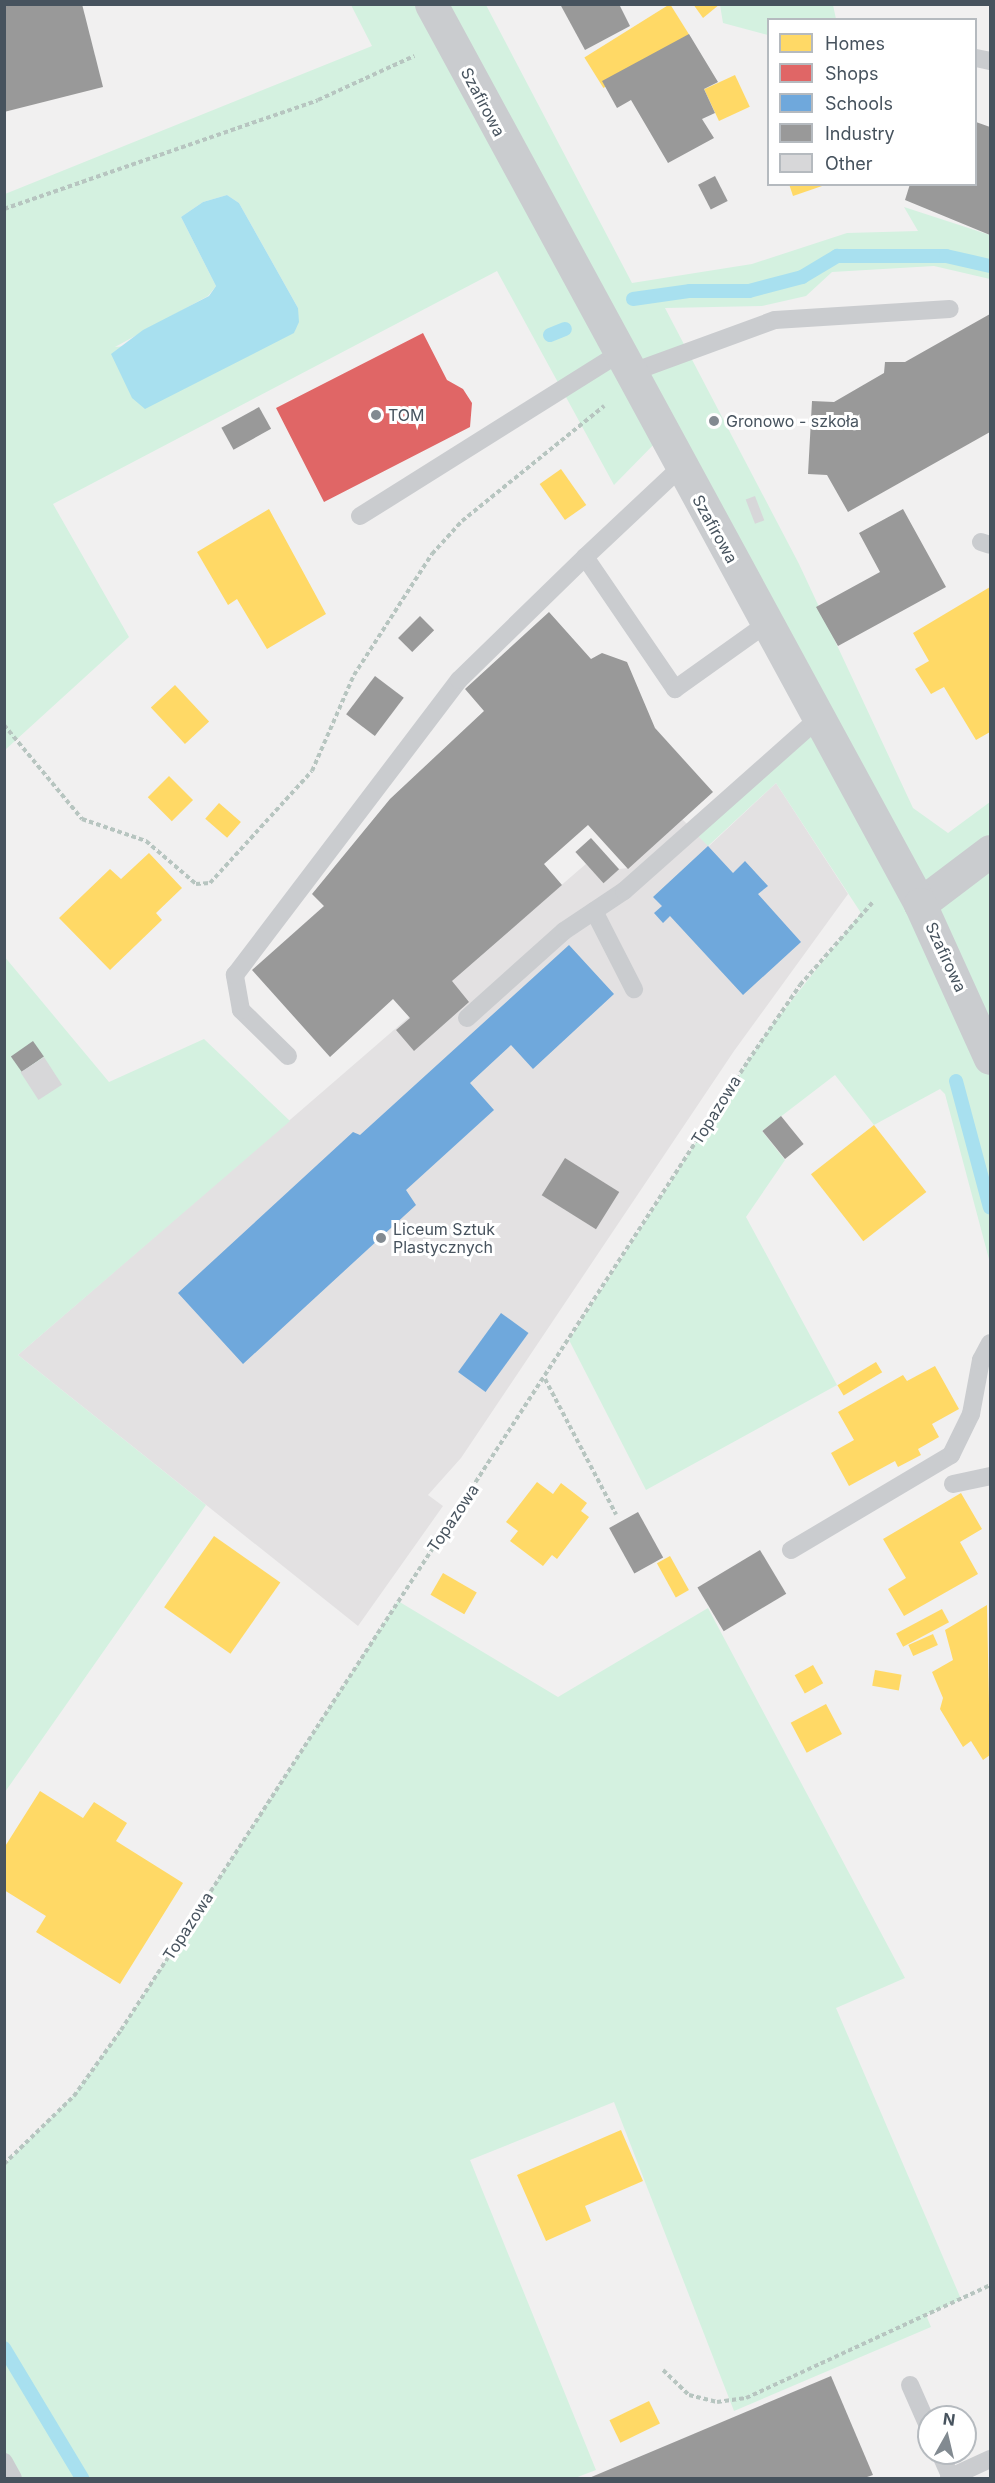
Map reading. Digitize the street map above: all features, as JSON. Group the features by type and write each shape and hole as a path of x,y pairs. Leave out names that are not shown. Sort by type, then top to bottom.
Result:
{"street":[{"name":"Szafirowa","path":"431,4 920,904 990,1058"},
{"path":"920,904 990,851"}],"lane":[{"path":"360,516 628,369 775,320 950,309"},
{"path":"288,1056 241,1010 235,975 459,680 681,467"},
{"path":"585,557 675,689 766,624"},
{"path":"467,1018 594,911 624,891 818,719"},
{"path":"594,911 634,989"},
{"path":"791,1550 951,1455 969,1420 981,1360 990,1343"},
{"path":"952,1484 990,1476"},
{"path":"910,2385 919,2405"},
{"path":"950,2478 990,2459"},
{"path":"4,2463 13,2478"}],"path":[{"path":"4,209 318,100 448,38"},
{"path":"4,725 82,819 146,841 196,884 210,883 312,771 354,675 432,554 628,369"},
{"name":"Topazowa","path":"4,2164 74,2096 121,2030 300,1746 545,1378 800,985 861,913 904,874"},
{"path":"545,1378 616,1514"},
{"path":"663,2370 689,2395 717,2402 746,2398 990,2285"}],"shaded area":[{"name":"Liceum Sztuk Plastycznych","path":"776,783 848,894 734,1051 461,1458 428,1495 443,1506 358,1626 18,1355 587,863 604,882 619,869 628,868 682,819 709,846"}],"green space":[{"path":"351,5 486,5 632,283 752,264 847,233 918,231 904,207 990,235 990,279 934,266 832,272 806,296 762,306 665,308 799,564 913,808 948,833 990,802 990,1263 945,1094 940,1089 874,1125 835,1075 762,1131 785,1160 746,1217 837,1385 646,1490 569,1340 769,1029 861,913 776,783 708,846 692,830 818,719 663,435 614,485 497,271 53,504 129,637 5,750 5,194 372,46","holes":["227,195 239,203 298,308 294,333 115,347 208,296 216,286 181,217 203,202"]},
{"path":"720,5 833,5 836,18 767,18 767,35 723,23"},
{"path":"4,956 109,1082 204,1039 290,1121 18,1355 206,1505 5,1792"},
{"path":"398,1601 558,1697 708,1608 905,1978 836,2008 961,2299 926,2315 931,2327 734,2411 614,2102 470,2160 596,2470 575,2478 5,2478 5,2164 73,2096 121,2030"}],"water":[{"path":"227,195 239,203 298,308 299,322 294,333 145,409 132,398 111,354 143,330 209,296 216,286 181,217 203,202"}],"building: Homes":[{"path":"670,4 689,35 603,88 584,58"},
{"path":"693,4 720,4 703,18"},
{"path":"735,75 750,107 719,121 704,89"},
{"path":"790,186 822,186 793,196"},
{"path":"561,469 586,505 565,520 540,484"},
{"path":"269,509 326,614 267,649 237,599 228,605 197,552"},
{"path":"990,587 990,732 976,740 944,687 931,694 915,669 929,661 913,633"},
{"path":"175,685 209,722 185,744 151,708"},
{"path":"169,776 193,800 172,821 148,797"},
{"path":"219,803 241,822 227,838 205,819"},
{"path":"149,853 182,888 156,913 162,920 110,970 59,918 110,869 121,879"},
{"path":"874,1125 926,1192 863,1241 811,1174"},
{"path":"876,1362 882,1372 844,1395 837,1385"},
{"path":"935,1366 959,1409 932,1424 939,1437 918,1449 921,1455 898,1467 895,1461 849,1486 831,1453 854,1440 838,1412 903,1375 907,1381"},
{"path":"537,1482 553,1494 561,1483 587,1503 581,1511 589,1517 557,1559 552,1555 543,1566 510,1541 518,1531 506,1522"},
{"path":"961,1493 982,1529 960,1542 978,1574 904,1616 888,1589 906,1578 883,1539"},
{"path":"214,1536 280,1582 230,1654 164,1607"},
{"path":"670,1556 689,1590 676,1597 657,1563"},
{"path":"443,1573 477,1592 464,1614 430,1595"},
{"path":"987,1605 990,1755 983,1760 971,1741 963,1747 940,1709 943,1698 932,1672 953,1660 945,1630"},
{"path":"942,1609 949,1622 903,1647 896,1633"},
{"path":"933,1634 938,1645 913,1656 908,1645"},
{"path":"813,1665 823,1683 805,1694 795,1675"},
{"path":"875,1670 902,1675 899,1690 872,1686"},
{"path":"826,1704 842,1734 807,1753 791,1723"},
{"path":"40,1791 83,1818 94,1802 127,1823 116,1841 183,1883 120,1984 36,1932 46,1916 4,1890 4,1848"},
{"path":"621,2130 643,2181 585,2206 591,2221 546,2241 517,2175"},
{"path":"649,2401 660,2423 620,2443 609,2420"}],"building: Shops":[{"name":"TOM","path":"423,333 447,380 463,389 472,403 470,427 324,502 276,408"}],"building: Schools":[{"path":"708,846 733,873 745,861 768,886 758,894 801,942 743,995 670,916 663,923 654,913 662,906 653,897"},
{"path":"569,945 614,994 533,1069 511,1045 470,1083 494,1110 406,1190 416,1205 243,1364 178,1293 353,1132 360,1135"},
{"path":"501,1313 529,1333 486,1392 458,1372"}],"building: Industry":[{"path":"4,4 82,4 103,87 4,112"},
{"path":"560,4 619,4 630,26 585,50"},
{"path":"689,34 718,82 704,89 715,113 702,119 714,138 668,163 631,100 617,108 602,81"},
{"path":"977,122 990,127 990,235 905,200 909,186 977,186"},
{"path":"715,176 728,201 711,210 698,185"},
{"path":"990,314 990,432 848,512 827,475 808,474 812,401 834,402 884,373 885,362 905,362"},
{"path":"259,407 271,429 234,450 221,428"},
{"path":"903,509 946,587 838,646 816,607 880,572 859,533"},
{"path":"549,612 591,659 602,653 627,662 655,728 713,792 628,869 588,825 544,864 562,885 452,981 469,1002 414,1051 396,1030 410,1018 393,999 330,1057 252,970 324,906 312,894 390,799 484,711 465,689"},
{"path":"420,616 434,630 412,652 398,638"},
{"path":"375,676 404,698 375,736 346,714"},
{"path":"591,838 619,869 603,883 575,852"},
{"path":"33,1041 44,1057 22,1072 11,1056"},
{"path":"781,1116 804,1144 785,1159 762,1131"},
{"path":"565,1158 619,1192 596,1229 542,1195"},
{"path":"638,1512 663,1557 634,1573 609,1528"},
{"path":"760,1550 786,1594 724,1631 697,1588"},
{"path":"831,2376 873,2475 864,2478 589,2478"}],"building: Other":[{"path":"755,496 764,520 755,524 746,500"},
{"path":"44,1057 62,1085 38,1100 21,1072"}],"waterway":[{"path":"633,299 690,291 749,291 802,277 837,256 946,256 990,266"},
{"path":"550,335 565,329"},
{"path":"956,1081 990,1208"},
{"path":"4,2348 82,2478"}],"place":[{"name":"TOM","path":"376,415"},
{"name":"Gronowo - szkoła","path":"714,421"},
{"name":"Liceum Sztuk Plastycznych","path":"381,1238"}]}
